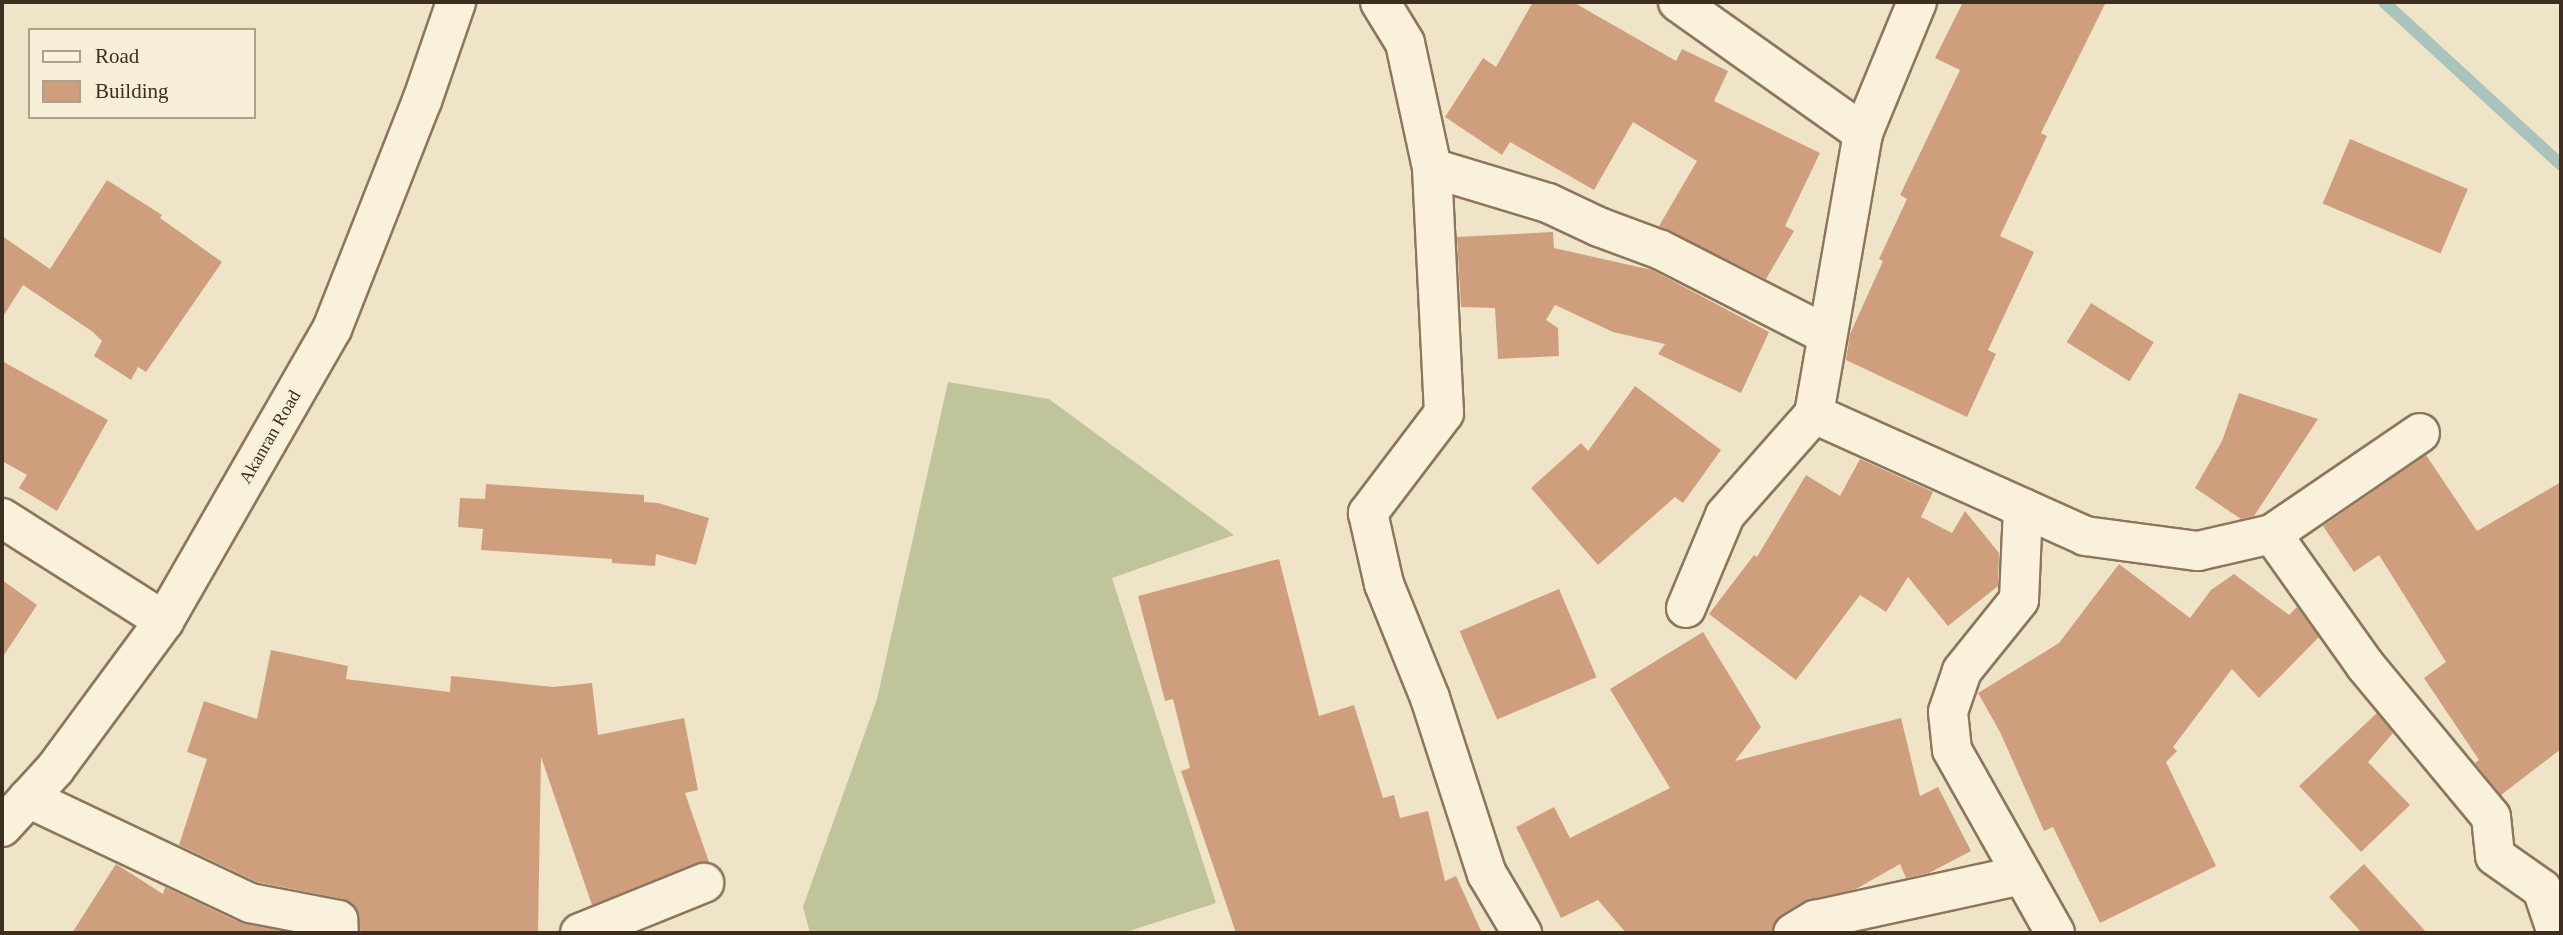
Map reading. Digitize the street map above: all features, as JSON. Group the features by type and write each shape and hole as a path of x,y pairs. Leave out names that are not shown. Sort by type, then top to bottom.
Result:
{"street":[{"name":"Akanran Road","path":"2,827 55,769 164,621 332,329 422,101 456,2"},
{"path":"1380,2 1405,44 1432,168 1444,413 1368,513 1384,584 1430,698 1487,874 1522,933"},
{"path":"1678,2 1863,133"},
{"path":"1686,608 1725,515 1814,414 1863,133 1917,2"},
{"path":"1432,168 1548,203 1599,227 1661,250 1827,335"},
{"path":"1814,414 2085,536 2198,551 2272,534 2420,433"},
{"path":"2023,508 2020,600 1962,671 1948,712 1952,750 2055,933"},
{"path":"2,518 164,621"},
{"path":"2272,534 2365,665 2491,817 2495,856 2542,889 2557,933"},
{"path":"28,798 250,903 338,920 339,933"},
{"path":"1793,933 1815,920 2022,875"},
{"path":"600,930 704,883"}],"green space":[{"path":"948,382 1049,399 1234,535 1112,578 1216,903 1123,933 810,933 803,907 877,699"}],"building":[{"path":"1533,2 1573,2 1676,61 1682,49 1728,71 1714,101 1820,153 1785,226 1794,231 1766,279 1659,226 1697,161 1633,122 1594,190 1510,142 1502,155 1445,117 1483,58 1496,67"},
{"path":"1963,2 2106,2 2041,133 2047,136 2000,236 2034,252 1988,350 1996,354 1967,417 1846,360 1850,334 1883,261 1879,259 1907,199 1900,195 1960,70 1935,58"},
{"path":"2350,139 2468,189 2440,253 2323,203"},
{"path":"107,180 162,215 160,218 222,262 146,372 138,367 131,380 94,356 102,341 93,332 23,285 2,318 2,236 50,269"},
{"path":"1553,232 1554,248 1652,270 1769,332 1741,393 1658,354 1665,344 1613,332 1555,305 1546,320 1558,328 1559,356 1498,359 1495,308 1461,307 1457,237"},
{"path":"2091,303 2154,342 2129,381 2067,342"},
{"path":"2,361 108,420 57,511 19,488 27,475 2,461"},
{"path":"1635,386 1721,450 1683,503 1675,497 1598,565 1531,488 1581,443 1588,451"},
{"path":"2239,393 2318,419 2254,516 2241,519 2195,488 2222,441"},
{"path":"2426,455 2477,531 2561,482 2561,749 2501,795 2475,763 2479,760 2424,678 2446,662 2379,555 2354,572 2323,526"},
{"path":"1860,459 1933,492 1921,517 1952,533 1965,511 1999,553 1998,586 1948,626 1908,577 1886,612 1860,595 1796,680 1709,614 1754,555 1757,557 1806,475 1840,496"},
{"path":"486,484 644,495 644,502 658,503 709,518 696,565 656,554 655,566 612,563 612,559 481,550 483,529 458,527 460,498 485,499"},
{"path":"1279,559 1319,716 1354,705 1383,798 1394,795 1400,818 1428,811 1445,881 1456,876 1482,933 1236,933 1181,771 1190,768 1173,699 1165,701 1138,596"},
{"path":"2119,564 2190,618 2211,590 2234,574 2289,615 2297,607 2319,637 2259,698 2232,669 2173,747 2177,751 2166,762 2216,866 2100,923 2053,827 2044,831 2000,732 1978,693 2059,643"},
{"path":"2,580 37,605 2,658"},
{"path":"1559,589 1597,677 1497,720 1460,631"},
{"path":"1703,632 1761,727 1735,761 1901,718 1920,796 1938,787 1971,851 1929,873 1906,878 1900,864 1856,889 1804,901 1781,915 1770,933 1626,933 1598,900 1561,918 1516,827 1554,807 1570,838 1670,788 1610,689"},
{"path":"271,650 348,666 346,679 450,692 451,676 553,687 592,683 598,735 684,718 698,790 685,793 709,862 696,863 592,905 541,757 538,933 361,933 355,906 343,899 257,882 179,845 207,759 187,752 204,701 257,719"},
{"path":"2377,713 2393,733 2368,762 2410,805 2361,852 2299,786"},
{"path":"116,864 163,894 165,887 241,923 291,933 72,933"},
{"path":"2364,864 2427,933 2362,933 2329,897"}],"waterway":[{"path":"2384,2 2561,165"}]}
